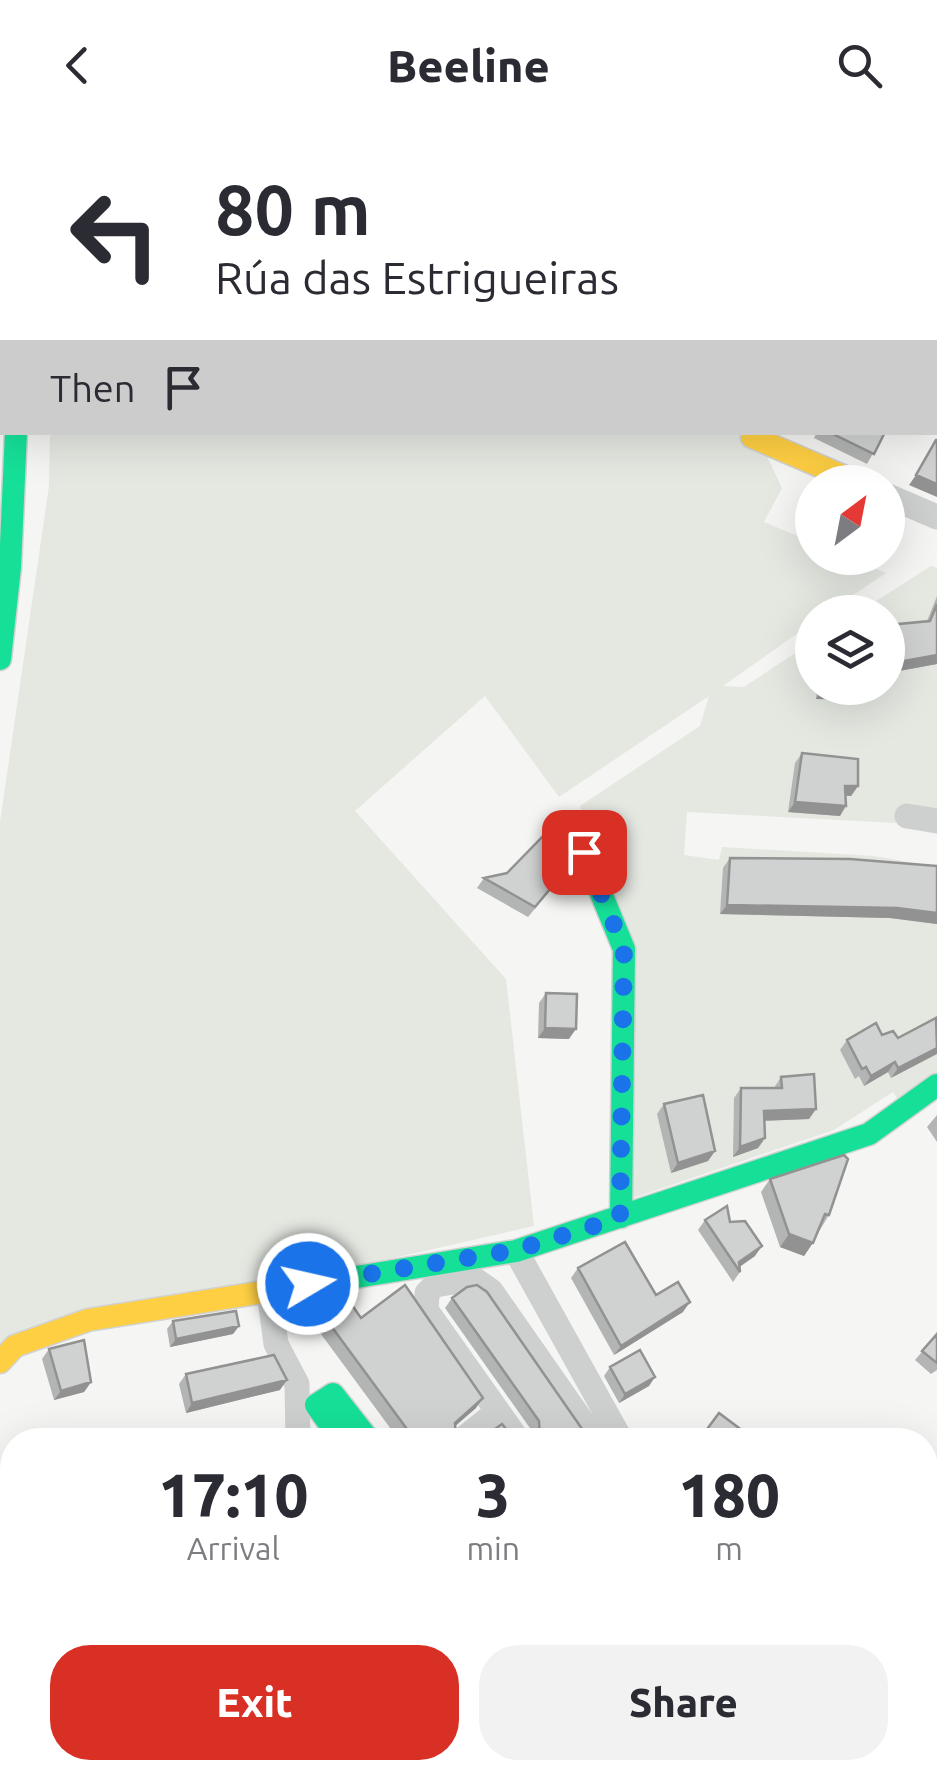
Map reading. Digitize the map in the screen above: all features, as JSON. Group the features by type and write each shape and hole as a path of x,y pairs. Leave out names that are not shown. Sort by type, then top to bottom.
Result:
{"main road":[{"path":"0,658 10,567 16,435"},
{"path":"752,437 817,465"},
{"path":"584,852 624,949 620,1218"},
{"path":"0,1362 15,1346 88,1320 516,1250 868,1134 937,1085"},
{"path":"325,1428 316,1406 334,1394 360,1428"}],"street":[{"path":"905,503 937,517"},
{"path":"907,816 937,821"},
{"path":"516,1250 614,1428"},
{"path":"509,1428 426,1310 427,1293 434,1285 474,1279 491,1290 587,1428"},
{"path":"273,1290 270,1300 276,1344 298,1384 298,1428"},
{"path":"477,1428 498,1412"}],"shaded area":[{"path":"50,435 757,435 782,488 764,522 795,535 795,575 883,575 853,595 795,595 795,635 723,686 744,687 795,653 795,705 905,705 905,595 886,595 931,566 937,568 937,817 898,809 896,823 687,812 684,855 719,860 722,847 874,856 937,867 937,1085 905,1109 893,1092 834,1130 633,1198 633,963 580,806 700,726 709,696 559,797 485,696 355,811 506,979 534,1226 0,1348 0,822 49,486"}],"building":[{"path":"835,435 884,435 874,454"},
{"path":"937,440 937,484 916,475"},
{"path":"937,604 937,655 905,661 905,623 930,621"},
{"path":"802,753 858,759 858,786 845,786 846,806 795,802"},
{"path":"550,829 575,859 535,907 484,878 507,873"},
{"path":"730,858 850,859 937,866 937,913 897,908 727,905"},
{"path":"546,993 577,994 576,1029 545,1028"},
{"path":"936,1018 937,1048 898,1068 895,1062 871,1076 866,1067 862,1069 847,1040 876,1023 882,1035 893,1031 898,1038"},
{"path":"814,1074 816,1109 764,1111 765,1138 740,1147 741,1088 782,1088 781,1077"},
{"path":"703,1095 715,1151 678,1163 664,1104"},
{"path":"844,1155 848,1159 829,1215 825,1214 813,1243 789,1234 770,1179"},
{"path":"727,1206 730,1222 745,1221 762,1246 739,1262 740,1272 705,1220"},
{"path":"625,1242 656,1295 678,1282 690,1302 621,1346 578,1268"},
{"path":"405,1285 483,1398 455,1423 455,1428 406,1428 312,1300 342,1291 361,1318"},
{"path":"477,1285 487,1292 581,1428 539,1428 539,1421 452,1298"},
{"path":"236,1311 239,1326 176,1339 173,1321"},
{"path":"937,1334 937,1363 922,1351"},
{"path":"84,1340 91,1382 61,1391 49,1349"},
{"path":"640,1350 655,1377 625,1394 610,1367"},
{"path":"274,1355 287,1380 192,1403 186,1374"},
{"path":"719,1413 739,1428 708,1428"}],"traffic: fast":[{"path":"0,659 10,567 16,435"},
{"path":"584,852 624,949 621,1217"},
{"path":"332,1281 516,1251 869,1134 937,1085"},
{"path":"332,1428 316,1405 333,1394 360,1428"}],"traffic: slow":[{"path":"752,437 817,465"},
{"path":"0,1362 15,1346 88,1320 332,1281"}],"route":[{"path":"308,1284 516,1250 620,1218 624,949 584,852"}]}
